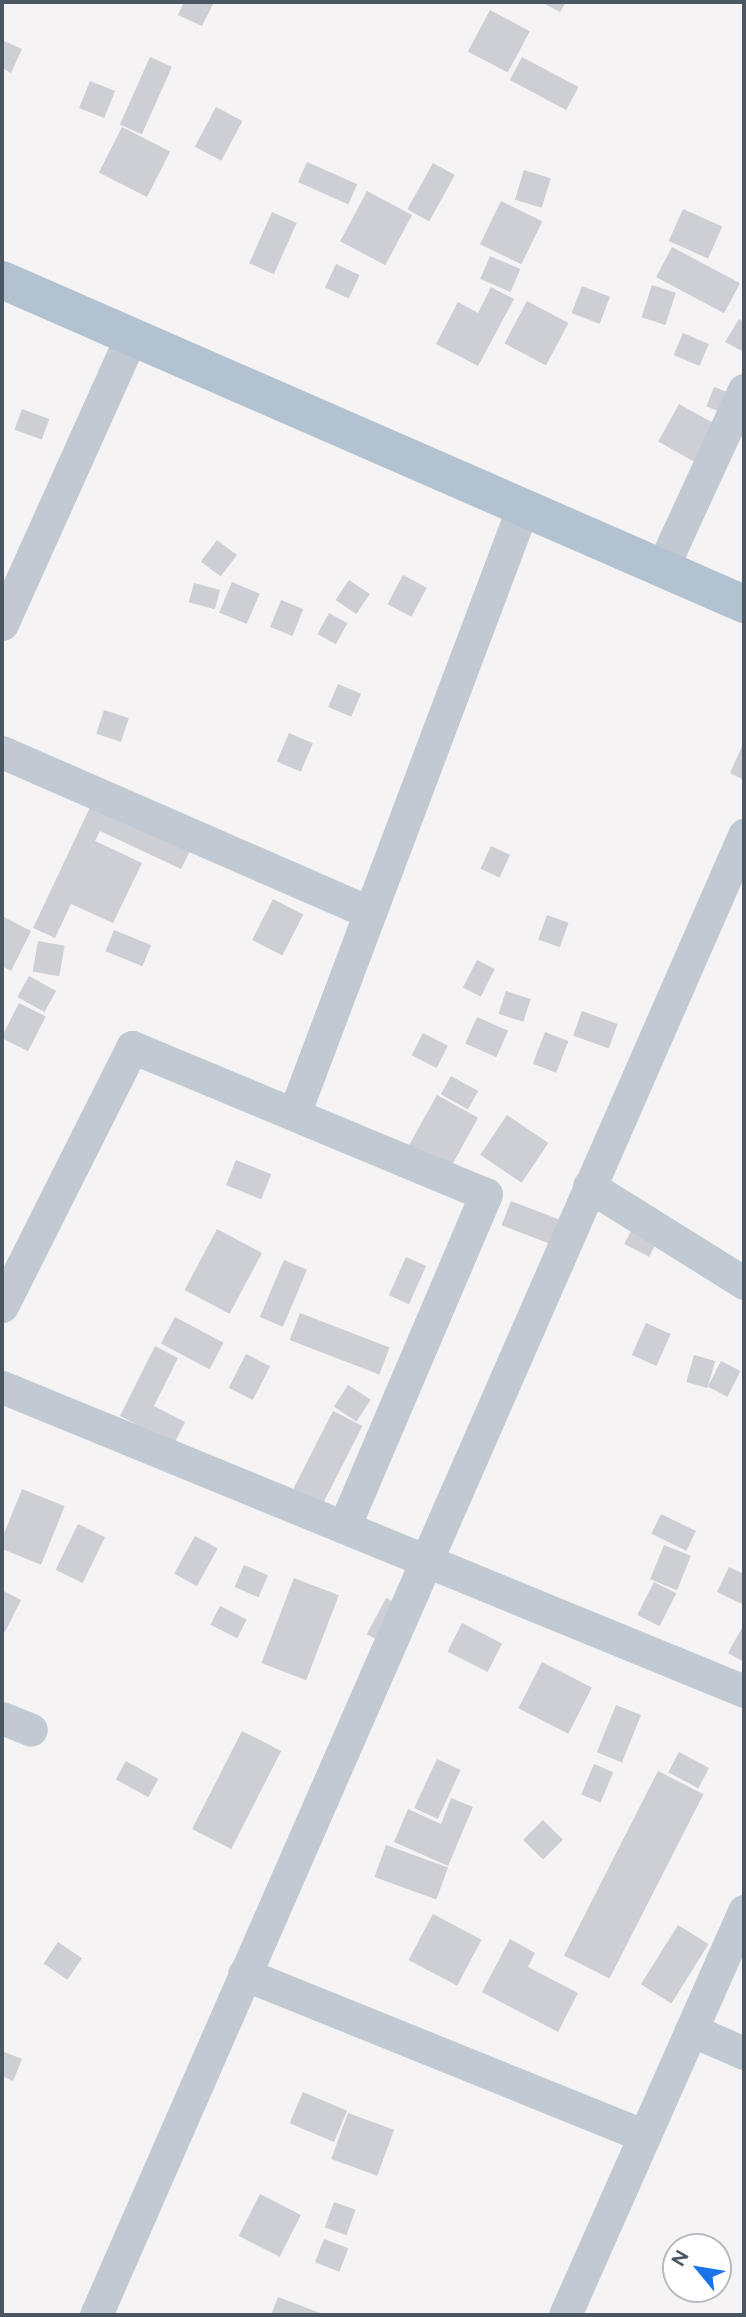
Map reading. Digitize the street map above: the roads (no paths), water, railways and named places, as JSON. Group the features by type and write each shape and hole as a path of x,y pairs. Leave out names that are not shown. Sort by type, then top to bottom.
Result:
{"main road":[{"path":"2,280 744,604"}],"street":[{"path":"2,624 131,337"},
{"path":"662,568 744,390"},
{"path":"294,1114 523,507"},
{"path":"2,752 369,912"},
{"path":"96,2315 424,1559 744,835"},
{"path":"2,1306 132,1047 486,1194 344,1527"},
{"path":"589,1186 744,1283"},
{"path":"2,1387 744,1691"},
{"path":"565,2315 744,1911"},
{"path":"244,1974 644,2136"},
{"path":"691,2030 744,2053"}]}
